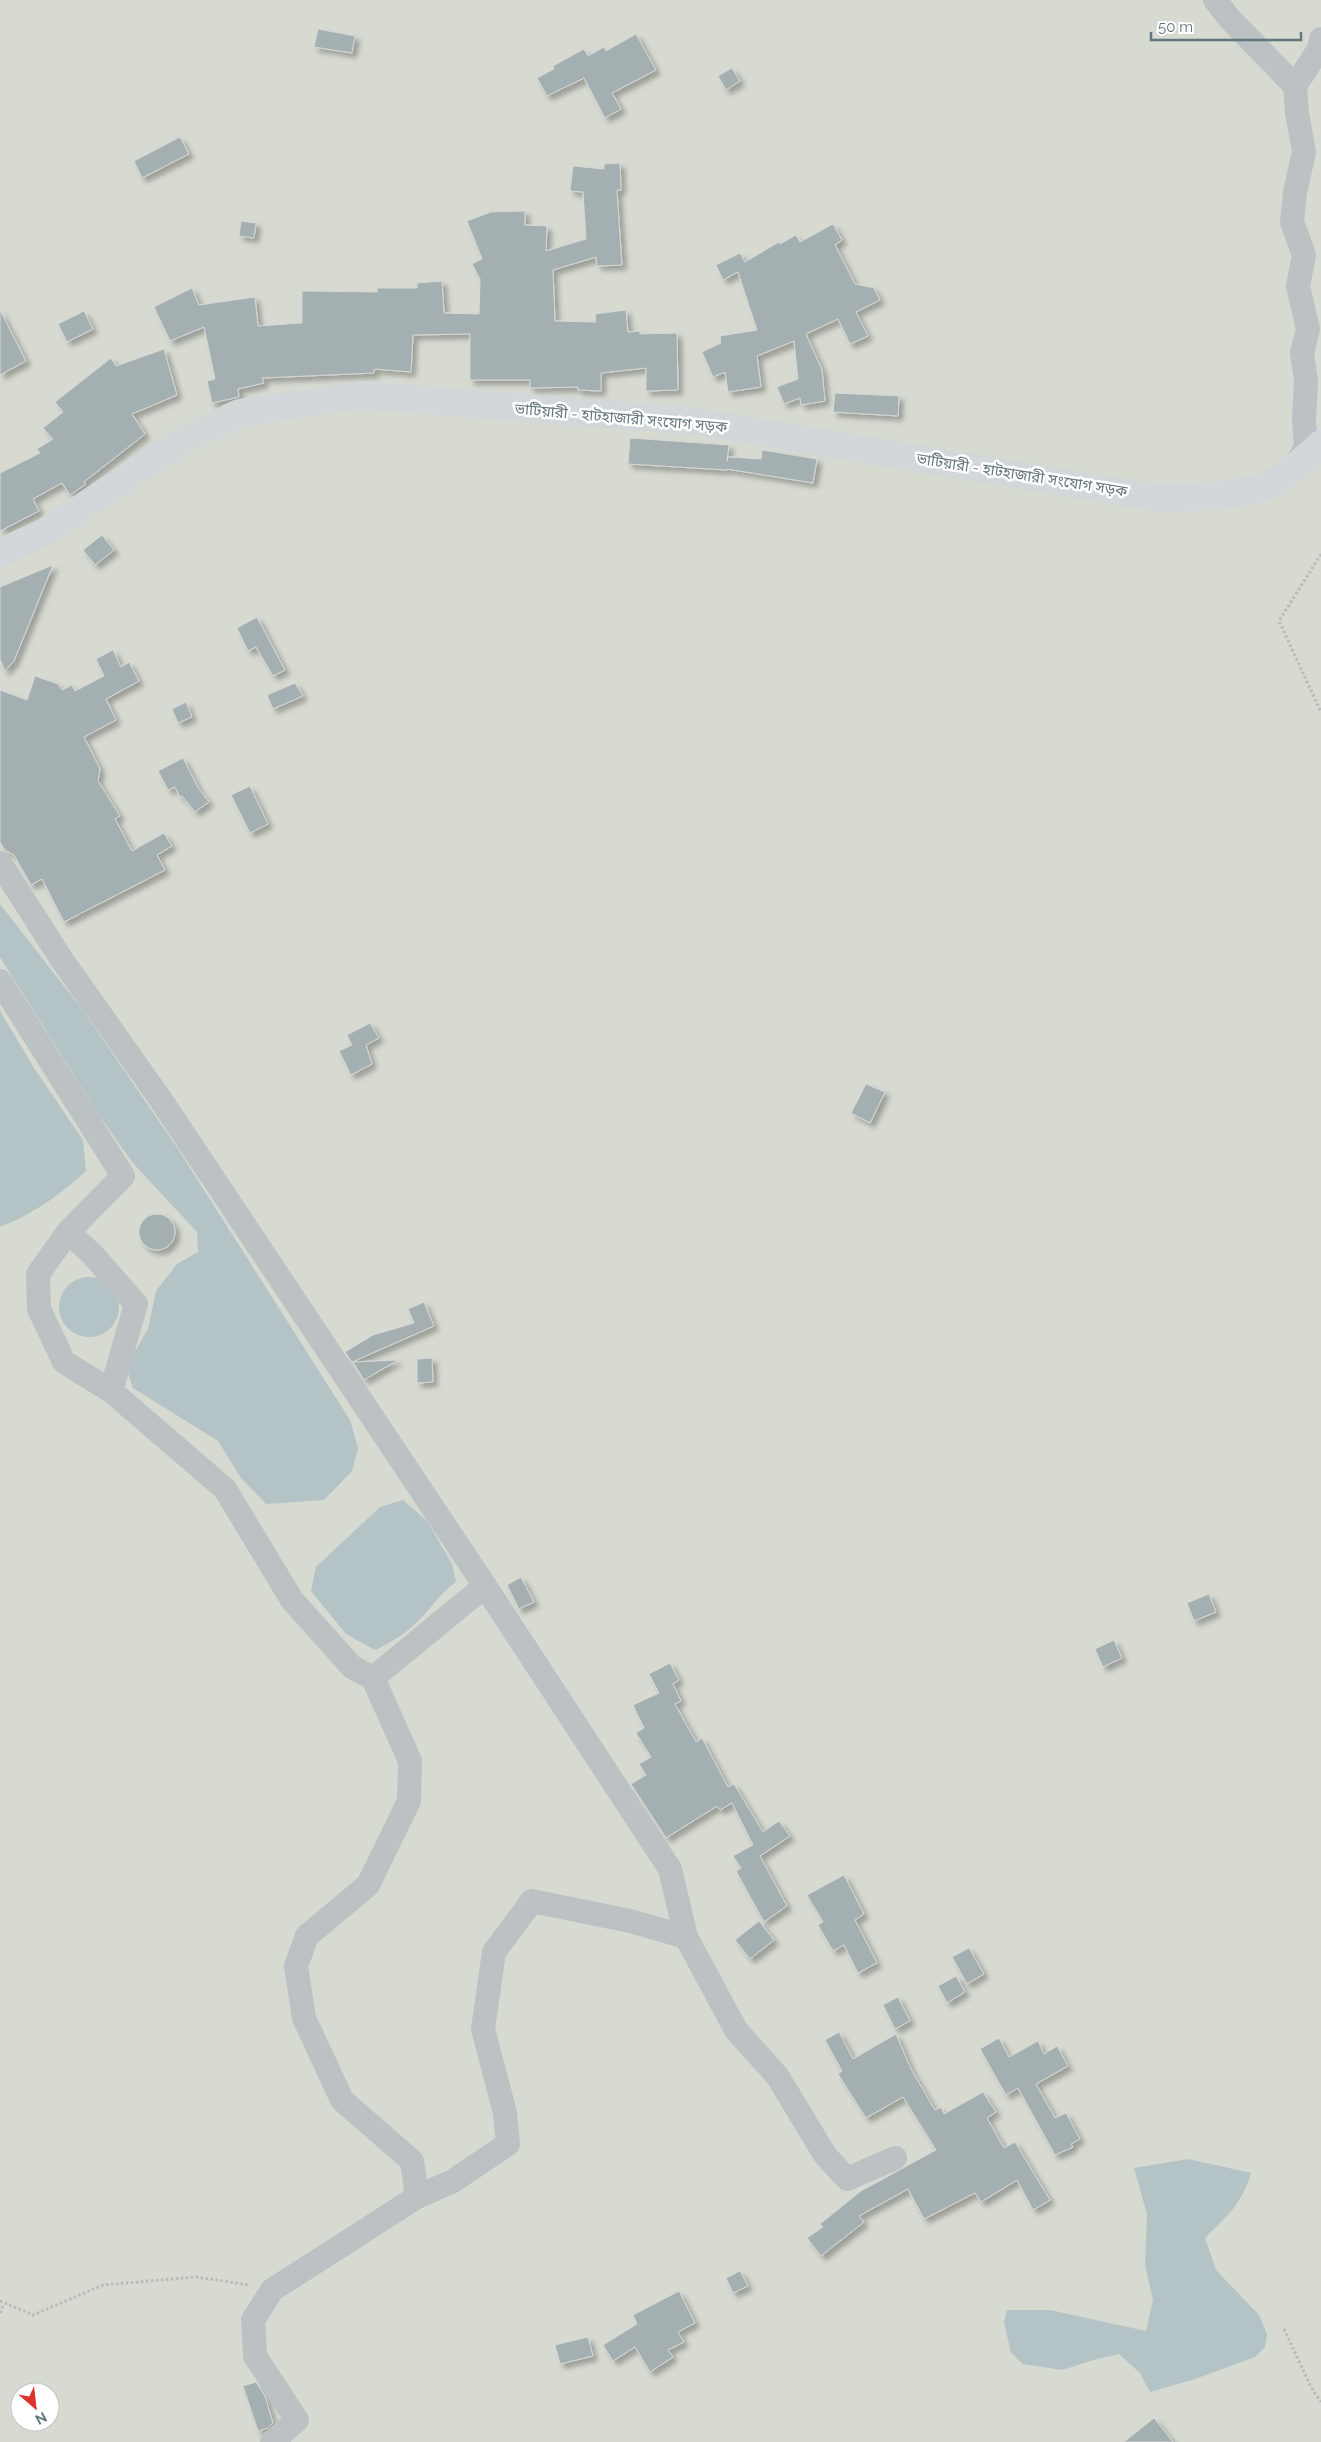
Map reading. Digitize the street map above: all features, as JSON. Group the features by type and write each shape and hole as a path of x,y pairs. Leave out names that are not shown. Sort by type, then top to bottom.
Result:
{"main road":[{"name":"ভাটিয়ারী - হাটহাজারী সংযোগ সড়ক","path":"0,553 45,532 180,442 239,413 362,396 692,422 1157,498 1216,496 1259,488 1295,467 1321,444"}],"street":[{"path":"1215,0 1229,18 1295,86"},
{"path":"1295,467 1306,446 1304,420 1306,381 1302,353 1308,329 1298,286 1304,254 1292,222 1295,192 1304,152 1297,113 1295,86 1319,49 1321,39"},
{"path":"0,863 62,960 161,1100 485,1586 670,1869 686,1936 736,2030 778,2077 825,2155 847,2179 895,2158"},
{"path":"0,981 123,1176 68,1232 38,1274 39,1309 64,1362 111,1391 225,1489 292,1600 352,1667 373,1678 410,1761 409,1801 368,1885 307,1936 296,1966 304,2018 342,2100 412,2161 417,2196"},
{"path":"68,1232 92,1254 136,1304 111,1391"},
{"path":"373,1678 485,1586"},
{"path":"272,2442 297,2420 254,2356 253,2320 272,2290 417,2196 453,2181 508,2144 505,2113 483,2029 494,1952 532,1901 630,1920 686,1936"}],"path":[{"path":"1321,554 1279,621 1321,712"},
{"path":"0,2301 33,2315 103,2285 196,2277 272,2290"},
{"path":"0,2313 4,2304"},
{"path":"1284,2329 1311,2387 1321,2402"}],"shaded area":[{"path":"0,0 1321,0 1321,2442 0,2442"},
{"path":"0,904 81,1008 176,1146 350,1420 358,1448 352,1471 324,1500 266,1504 241,1478 218,1441 133,1388 126,1367 148,1329 156,1291 177,1264 198,1252 197,1232 132,1162 99,1115 0,957"},
{"path":"0,1011 34,1068 83,1140 86,1171 46,1203 0,1227"},
{"path":"89,1277 105,1282 110,1286 114,1291 119,1307 114,1323 110,1328 105,1332 89,1337 73,1332 68,1328 64,1323 59,1307 64,1291 68,1286 73,1282"},
{"path":"403,1500 427,1521 452,1564 456,1582 446,1590 410,1629 375,1650 346,1634 311,1591 316,1567 380,1507"},
{"path":"1188,2159 1251,2173 1238,2201 1227,2216 1205,2238 1216,2270 1259,2315 1267,2334 1265,2347 1255,2357 1195,2379 1150,2392 1140,2373 1119,2354 1062,2370 1023,2364 1011,2353 1004,2322 1007,2310 1050,2310 1146,2331 1153,2300 1145,2265 1147,2214 1134,2168"}],"building":[{"path":"318,29 355,36 352,53 314,47"},
{"path":"636,34 656,70 612,93 621,109 605,118 584,78 547,96 537,78 554,69 553,66 584,49 588,56 604,47 606,51"},
{"path":"732,68 740,81 726,90 718,76"},
{"path":"180,137 189,154 142,178 134,161"},
{"path":"620,163 621,190 617,190 622,265 597,266 596,257 553,270 555,321 596,322 595,314 626,310 628,332 640,331 640,334 677,333 678,390 646,391 646,368 601,373 601,391 578,390 578,387 530,388 530,380 470,380 470,334 413,335 411,372 374,369 374,373 262,378 264,383 238,389 239,397 212,403 207,381 215,379 204,327 170,341 154,307 192,288 199,305 255,297 258,326 302,323 302,291 377,292 377,288 417,288 417,283 442,281 444,313 479,314 480,279 472,264 482,259 467,221 491,212 525,211 525,225 547,226 546,251 586,239 583,192 570,191 573,166 604,169 604,164"},
{"path":"241,221 256,223 254,238 239,236"},
{"path":"833,224 842,240 835,245 855,284 874,288 880,300 856,312 868,336 850,344 838,319 806,334 822,370 825,401 801,405 800,398 784,404 777,387 798,379 794,341 757,356 761,387 728,392 725,372 713,377 702,352 721,343 720,336 757,330 738,272 723,280 716,265 740,253 745,262 779,242 780,244 796,235 800,242"},
{"path":"0,310 26,361 0,375"},
{"path":"84,311 93,329 67,342 58,324"},
{"path":"164,349 177,395 132,414 145,434 84,482 86,484 70,495 62,483 33,499 39,511 0,531 0,473 40,453 37,449 53,439 43,428 63,412 55,402 111,358 116,366"},
{"path":"835,393 899,396 898,416 833,412"},
{"path":"630,438 729,445 727,461 728,457 761,459 762,450 817,459 813,483 727,469 628,464"},
{"path":"102,535 114,550 95,565 83,550"},
{"path":"53,565 14,661 5,671 0,659 0,587"},
{"path":"257,617 285,670 273,676 256,647 248,651 237,628"},
{"path":"113,650 121,667 129,662 139,681 106,699 116,720 84,737 100,769 98,781 120,816 115,819 132,851 164,833 172,846 157,855 165,870 64,922 42,879 31,885 14,855 5,850 0,842 0,690 27,700 35,676 58,684 62,690 72,685 75,691 104,676 96,659"},
{"path":"295,683 303,696 273,709 267,695"},
{"path":"186,702 192,717 178,723 172,709"},
{"path":"183,758 199,789 209,802 195,812 182,796 180,797 175,787 168,790 158,771"},
{"path":"250,786 268,824 250,833 231,795"},
{"path":"370,1023 379,1038 366,1045 372,1064 351,1075 339,1051 352,1045 347,1035"},
{"path":"866,1084 885,1092 870,1123 851,1113"},
{"path":"157,1214 164,1215 170,1219 174,1225 174,1239 170,1245 164,1249 157,1250 150,1249 144,1245 140,1239 139,1232 140,1225 144,1219 150,1215"},
{"path":"424,1302 434,1326 352,1362 345,1352 373,1335 414,1323 408,1309"},
{"path":"432,1358 433,1382 417,1383 417,1359"},
{"path":"398,1360 364,1380 353,1362"},
{"path":"521,1577 534,1602 519,1609 507,1585"},
{"path":"1209,1594 1216,1612 1194,1621 1187,1603"},
{"path":"1114,1640 1122,1658 1103,1667 1095,1649"},
{"path":"670,1663 679,1680 673,1684 681,1701 675,1704 696,1742 702,1738 728,1787 734,1784 763,1832 779,1821 790,1836 760,1856 787,1906 764,1922 736,1871 741,1868 733,1856 753,1845 732,1803 720,1810 717,1806 666,1838 631,1784 646,1775 639,1764 651,1757 636,1733 644,1728 633,1705 659,1693 649,1674"},
{"path":"844,1875 864,1914 855,1920 877,1963 858,1973 844,1945 833,1951 818,1925 823,1922 807,1895"},
{"path":"759,1921 774,1940 750,1959 735,1940"},
{"path":"969,1948 984,1974 967,1984 952,1957"},
{"path":"956,1976 965,1992 947,2003 938,1986"},
{"path":"898,1997 910,2021 895,2029 883,2005"},
{"path":"839,2032 853,2059 896,2034 911,2069 935,2110 941,2107 944,2114 983,2092 996,2112 987,2118 1004,2148 1015,2142 1050,2200 1033,2210 1017,2180 981,2202 975,2193 924,2219 908,2189 859,2216 864,2222 821,2256 807,2238 823,2227 820,2224 861,2191 936,2150 903,2097 866,2118 838,2074 842,2071 825,2040"},
{"path":"999,2038 1009,2057 1038,2041 1044,2054 1057,2046 1068,2066 1036,2084 1055,2118 1066,2113 1080,2139 1071,2144 1073,2147 1055,2155 1018,2088 1006,2095 980,2049"},
{"path":"740,2271 748,2286 733,2293 726,2278"},
{"path":"679,2291 695,2323 678,2332 684,2342 668,2350 673,2357 650,2372 635,2347 613,2361 603,2345 637,2324 633,2315"},
{"path":"588,2337 593,2356 560,2364 555,2345"},
{"path":"256,2382 265,2396 273,2423 268,2428 258,2431 243,2386"},
{"path":"1154,2418 1173,2442 1124,2442"}]}
